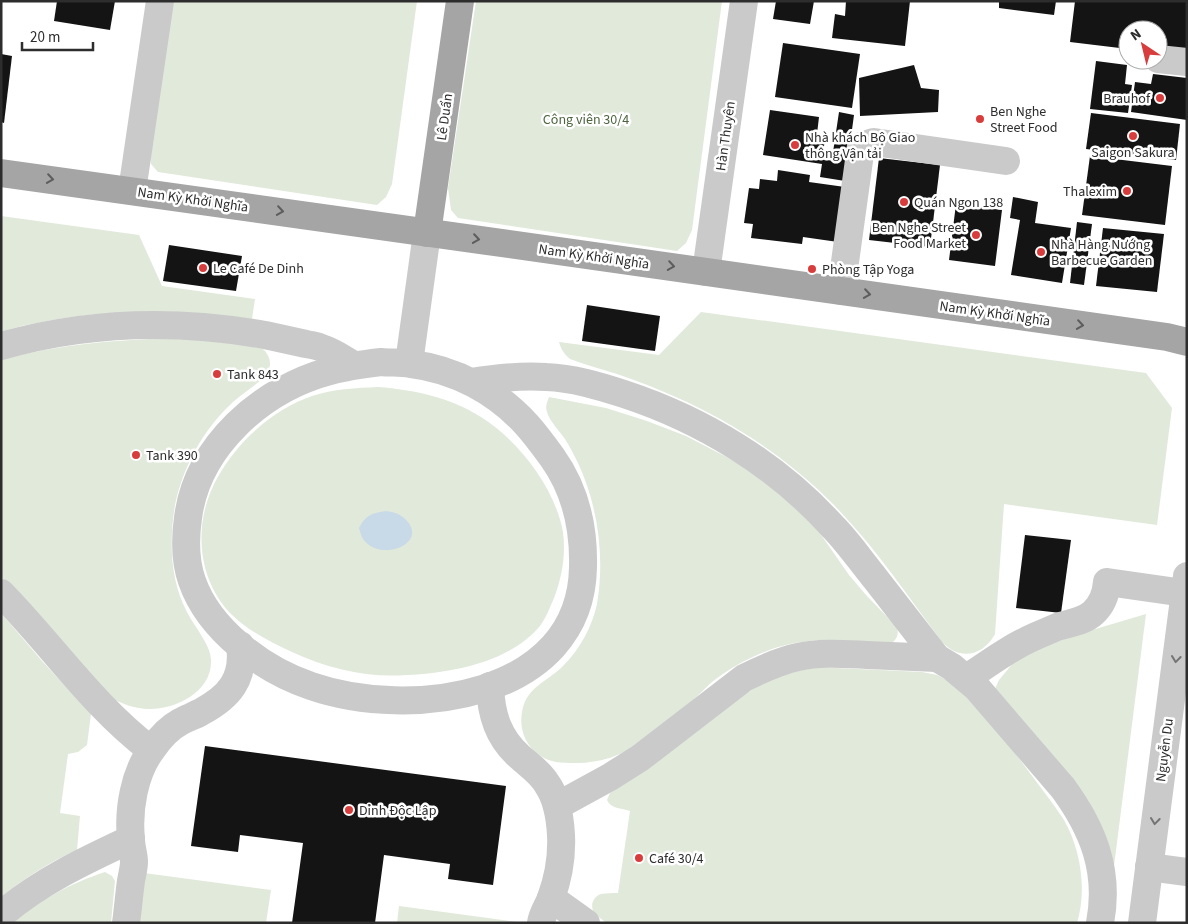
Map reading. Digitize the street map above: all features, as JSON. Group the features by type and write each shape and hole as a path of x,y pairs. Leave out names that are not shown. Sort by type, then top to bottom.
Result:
{"main road":[{"name":"Lê Duẩn","path":"427,233 460,1"},
{"name":"Nam Kỳ Khởi Nghĩa","path":"1,173 609,257 1167,337 1187,342"}],"street":[{"path":"132,191 160,1"},
{"name":"Hàn Thuyên","path":"706,272 744,1"},
{"path":"1168,60 1187,62"},
{"path":"841,291 861,146 874,142 1006,161"},
{"path":"409,363 427,233"},
{"path":"1,346 26,339 97,327 171,324 218,328 285,339 324,348 354,365"},
{"path":"381,362 409,363 430,367 471,382 491,394 528,425 558,465 569,488 578,513 582,533 583,574 581,594 573,616 562,636 546,654 528,669 490,686 466,694 415,701 390,701 337,693 311,686 285,675 262,662 240,645 208,612 199,596 188,566 186,531 193,494 210,457 235,426 256,408 302,380 328,371 354,365 381,362"},
{"path":"471,382 527,376 578,381 607,388 648,402 725,439 760,462 792,487 834,527 937,658 967,678 1063,788 1084,820 1099,857 1104,892 1102,916 1142,918"},
{"path":"967,678 988,663 1034,637 1091,615 1103,599 1106,591 1106,582 1186,585"},
{"name":"Nguyễn Du","path":"1142,918 1186,585"},
{"path":"1,594 123,728 151,750"},
{"path":"126,923 134,862 130,839 132,803 142,766 151,750 168,731 201,712 229,692 239,672 240,645"},
{"path":"557,806 604,781 640,758 744,678 778,662 817,654 937,658"},
{"path":"490,686 494,718 500,733 510,746 540,774 548,785 557,806 561,836 561,855 551,898 541,923"},
{"path":"1,915 57,876 87,859 130,839"},
{"path":"1149,867 1187,872"},
{"path":"551,898 586,923"}],"green space":[{"path":"170,1 417,1 392,184 386,197 377,205 158,172 151,164 148,143"},
{"name":"Công viên 30/4","path":"476,1 722,1 692,230 686,243 677,251 458,218 451,210 448,188"},
{"path":"1,216 139,235 162,286 255,299 252,319 96,314 21,326 1,332"},
{"path":"701,312 1146,373 1172,408 1157,525 1004,504 995,634 978,651 964,654 956,652 942,642 889,570 846,518 814,486 778,456 739,430 678,398 633,379 570,359 563,351 559,342 659,355"},
{"path":"176,338 259,346 267,354 270,364 265,376 231,404 203,437 183,477 175,505 172,532 174,574 181,600 208,647 211,659 210,671 206,681 190,697 169,706 147,709 137,708 111,698 17,592 1,577 1,360 44,350 88,344"},
{"path":"378,387 405,390 431,396 457,404 481,417 522,452 544,483 552,499 559,515 564,541 563,566 557,590 540,626 513,649 497,657 461,668 424,674 377,675 334,668 292,652 252,631 231,614 219,599 210,583 202,547 202,528 205,510 219,475 247,438 271,417 312,396 353,388"},
{"path":"549,397 606,408 647,421 686,436 742,465 776,489 817,529 849,575 897,627 898,635 896,639 890,644 813,640 772,649 748,659 709,684 679,713 640,744 625,752 594,762 566,763 542,757 533,750 524,736 521,718 524,704 538,686 563,666 575,652 584,637 592,621 597,604 600,568 598,532 591,497 578,463 565,439 548,416 546,406"},
{"path":"1,613 91,714 87,745 78,752 68,754 60,813 80,816 77,850 38,871 1,897"},
{"path":"1146,614 1113,874 994,691 999,680 1014,662 1035,649"},
{"path":"815,667 922,672 937,675 949,681 980,706 1053,804 1070,832 1081,870 1082,897 1077,923 606,923 596,915 592,903 598,895 618,893 630,811 611,805 607,800 610,793 732,702 771,678"},
{"path":"105,872 112,876 115,881 111,923 12,923 56,893"},
{"path":"144,873 271,890 266,923 136,923"},
{"path":"399,906 524,923 397,923"}],"water":[{"path":"386,511 395,513 407,521 412,529 411,537 407,543 399,548 380,550 371,546 363,539 359,528 370,515"}],"building":[{"path":"57,1 115,1 110,30 54,21"},
{"path":"776,1 814,1 810,24 773,19"},
{"path":"846,1 910,1 905,46 832,38 835,14 845,16"},
{"path":"999,1 1056,1 1054,15 999,8"},
{"path":"1075,1 1187,1 1187,57 1168,54 1168,20 1118,20 1118,48 1070,42"},
{"path":"783,43 860,54 852,108 775,97"},
{"path":"1,54 12,56 4,123 1,122"},
{"path":"1096,61 1118,64 1118,70 1126,70 1125,84 1132,85 1128,113 1090,109"},
{"path":"914,65 921,88 939,90 938,112 860,116 859,78"},
{"name":"Brauhof","path":"1153,74 1187,78 1187,120 1131,112 1135,82 1151,84"},
{"name":"Nhà khách Bộ Giao thông Vận tải","path":"770,110 819,117 817,134 826,135 822,157 832,159 839,112 854,115 845,181 820,177 822,164 763,155"},
{"name":"Saigon Sakura","path":"1091,113 1180,124 1176,160 1086,149"},
{"name":"Thalexim","path":"1090,156 1172,166 1165,225 1082,215"},
{"name":"Quán Ngon 138","path":"879,158 940,165 930,247 869,240"},
{"path":"778,170 810,175 809,182 845,187 838,242 803,237 802,244 751,238 753,224 744,223 749,188 759,189 760,179 777,181"},
{"name":"Nhà Hàng Nướng Barbecue Garden","path":"1013,197 1038,202 1035,223 1071,228 1062,283 1011,275 1020,220 1010,218"},
{"name":"Ben Nghe Street Food Market","path":"956,204 1002,210 995,266 949,260"},
{"path":"1077,222 1092,224 1084,285 1070,283"},
{"path":"1103,228 1164,234 1157,292 1096,286"},
{"name":"Le Café De Dinh","path":"169,245 242,256 236,291 163,281"},
{"path":"587,305 660,316 655,351 582,341"},
{"path":"1025,535 1071,540 1061,613 1016,608"},
{"name":"Dinh Độc Lập","path":"205,746 506,786 493,885 448,879 450,864 384,855 375,923 292,923 303,843 240,835 238,852 191,846"}],"place":[{"name":"Brauhof","path":"1160,98"},
{"name":"Ben Nghe Street Food","path":"980,119"},
{"name":"Saigon Sakura","path":"1133,136"},
{"name":"Nhà khách Bộ Giao thông Vận tải","path":"795,145"},
{"name":"Thalexim","path":"1127,191"},
{"name":"Quán Ngon 138","path":"904,202"},
{"name":"Ben Nghe Street Food Market","path":"976,235"},
{"name":"Nhà Hàng Nướng Barbecue Garden","path":"1041,252"},
{"name":"Le Café De Dinh","path":"203,268"},
{"name":"Phòng Tập Yoga","path":"812,269"},
{"name":"Tank 843","path":"217,374"},
{"name":"Tank 390","path":"136,455"},
{"name":"Dinh Độc Lập","path":"349,810"},
{"name":"Café 30/4","path":"639,858"}]}
